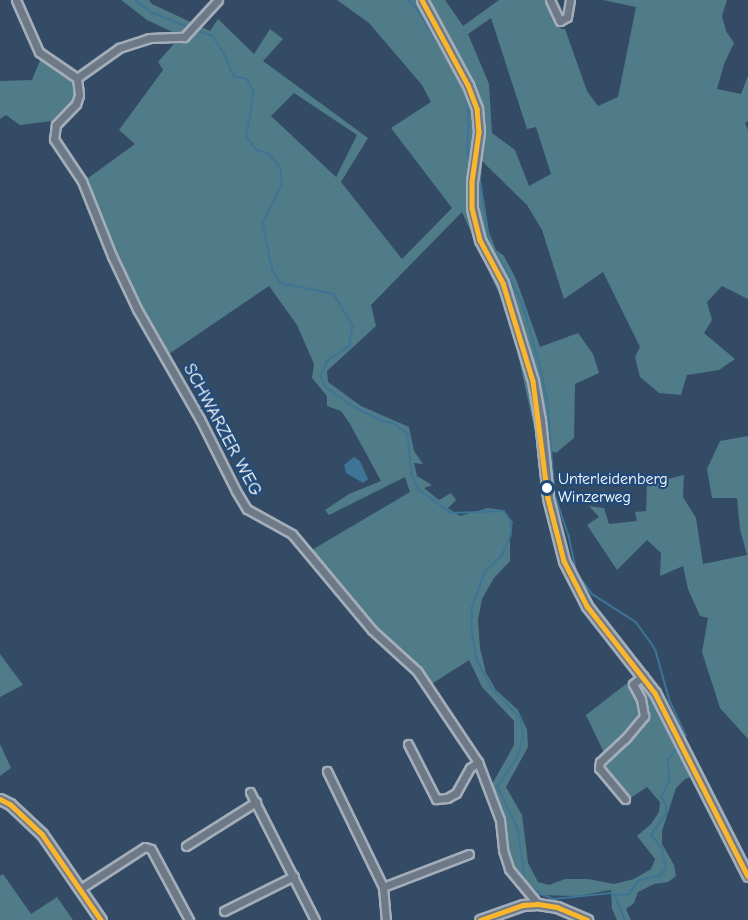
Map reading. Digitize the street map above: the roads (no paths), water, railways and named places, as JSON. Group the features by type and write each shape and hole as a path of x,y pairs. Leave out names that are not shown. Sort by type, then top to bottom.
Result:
{"main road":[{"path":"422,0 468,85 477,109 479,132 472,182 473,216 480,240 503,283 533,381 540,420 548,498 564,561 587,606 644,676 664,708 748,876"},
{"path":"0,798 10,804 42,834 101,920"},
{"path":"480,920 523,905 537,904 557,907 586,920"}],"street":[{"path":"16,0 39,52 76,78 119,48 142,40 179,39 190,33 218,0"},
{"path":"550,0 560,21 567,17 570,0"},
{"name":"SCHWARZER WEG","path":"76,78 79,95 76,104 56,125 54,138 86,189 112,256 137,309 200,419 236,491 247,509 292,534 372,630 417,671 478,762 500,820 503,849 509,869 537,904"},
{"path":"625,799 598,768 600,762 625,739 644,716 641,699 633,684 644,676"},
{"path":"408,744 436,799 447,798 456,793 470,768 478,762"},
{"path":"327,771 383,887 386,920"},
{"path":"250,792 315,920"},
{"path":"186,846 256,802"},
{"path":"80,889 145,847 151,849 189,920"},
{"path":"383,887 469,854"},
{"path":"224,911 294,876"}],"waterway":[{"path":"136,0 151,12 188,27"},
{"path":"408,0 418,10 457,74"},
{"path":"195,30 213,36 224,53 234,76 247,79 254,92 247,137 257,150 269,154 281,168 282,186 263,224 273,271 281,283 334,294 353,326 350,346 328,361 321,376 326,387 354,407 383,421 393,423 408,434 412,474 419,490 452,513 504,511 512,522 511,536 502,556 485,573 472,608 472,632 477,660 492,688 521,718 524,736 518,757 498,787 518,829 526,883 543,895 554,899 611,893 615,895 625,920"},
{"path":"461,81 469,104 468,154 471,161"},
{"path":"479,172 490,245 501,260 523,305 540,365 548,403 555,495 569,536 577,573 592,594 636,622 650,641 656,651 670,701 686,735"},
{"path":"616,895 629,894 639,880 659,876 666,869 662,849 651,835 666,814 666,806 661,797 669,781 668,760 677,747"}],"place":[{"name":"Unterleidenberg Winzerweg","path":"547,488"}]}
